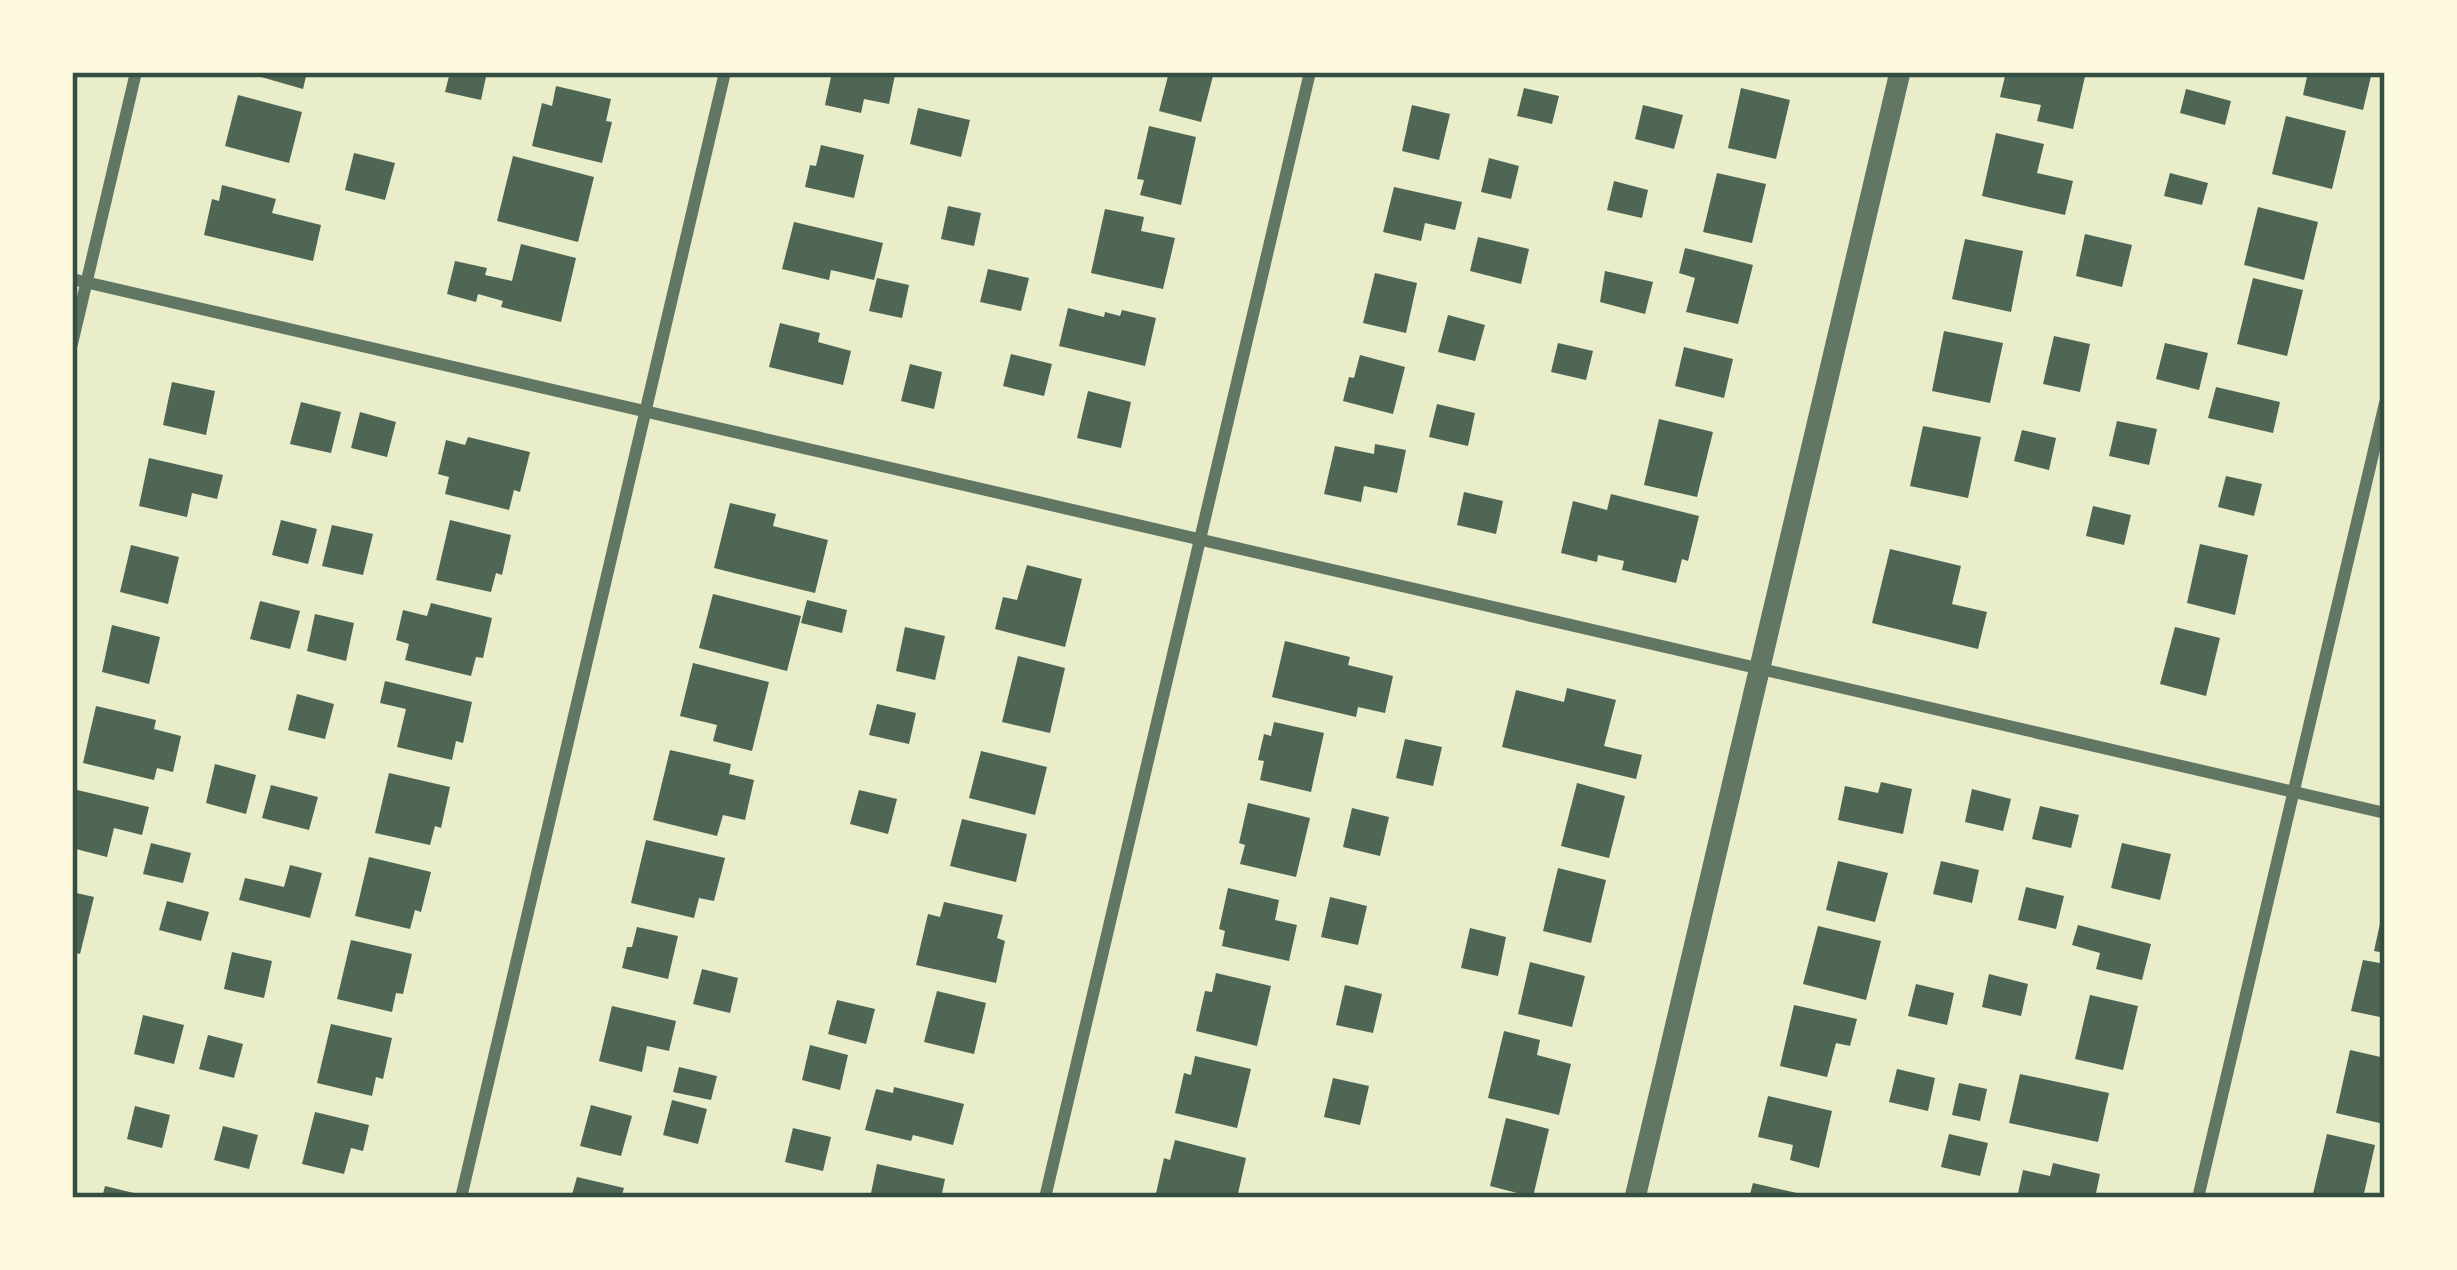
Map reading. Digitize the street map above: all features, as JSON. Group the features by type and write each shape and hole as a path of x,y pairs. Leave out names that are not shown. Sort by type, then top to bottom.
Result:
{"street":[{"path":"72,344 79,281 136,72"},
{"path":"460,1198 725,72"},
{"path":"1045,1198 1310,72"},
{"path":"1635,1198 1900,72"},
{"path":"79,281 2385,813"},
{"path":"2198,1198 2385,404"}],"building":[{"path":"243,72 307,72 303,89"},
{"path":"450,72 487,72 481,100 445,92"},
{"path":"832,72 895,75 889,104 864,99 861,113 825,105"},
{"path":"1169,72 1214,72 1201,122 1159,111"},
{"path":"2006,72 2086,72 2073,129 2037,121 2041,105 2000,97"},
{"path":"2308,72 2372,72 2363,110 2303,95"},
{"path":"556,86 611,99 606,121 612,122 602,163 532,146 542,103 552,106"},
{"path":"1524,88 1559,96 1552,124 1517,116"},
{"path":"1741,88 1790,100 1776,159 1728,148"},
{"path":"2186,89 2231,101 2225,125 2180,113"},
{"path":"238,95 302,112 289,163 225,146"},
{"path":"1412,105 1450,114 1439,160 1402,151"},
{"path":"1643,105 1683,115 1674,149 1635,139"},
{"path":"918,108 970,120 961,157 910,144"},
{"path":"2286,116 2346,131 2332,189 2272,174"},
{"path":"1149,126 1196,137 1181,205 1140,195 1144,180 1137,179"},
{"path":"1996,133 2044,144 2037,173 2073,181 2065,215 1982,196"},
{"path":"821,145 864,155 854,198 805,187"},
{"path":"354,153 395,163 385,200 345,190"},
{"path":"513,156 594,177 578,242 497,221"},
{"path":"1489,158 1519,166 1511,199 1481,192"},
{"path":"1717,173 1766,184 1752,243 1703,232"},
{"path":"2170,173 2208,183 2202,205 2164,196"},
{"path":"1614,181 1648,190 1642,218 1607,210"},
{"path":"222,185 276,199 272,213 321,225 313,261 204,235 212,199 219,201"},
{"path":"1394,187 1462,202 1455,230 1425,223 1421,241 1383,232"},
{"path":"948,206 981,213 974,246 941,239"},
{"path":"2258,207 2318,222 2304,280 2244,265"},
{"path":"1105,209 1144,217 1141,231 1175,238 1163,289 1091,273"},
{"path":"794,222 883,243 874,280 831,270 829,280 782,269"},
{"path":"2085,234 2132,245 2122,287 2076,276"},
{"path":"1478,237 1529,249 1521,284 1470,271"},
{"path":"1965,239 2023,251 2011,312 1952,299"},
{"path":"521,244 576,258 561,322 501,307 503,301 478,294 476,302 447,294 455,261 487,268 485,275 512,281"},
{"path":"1685,248 1753,265 1738,324 1686,312 1695,278 1679,273"},
{"path":"988,269 1029,278 1021,311 980,302"},
{"path":"1605,271 1653,282 1645,314 1600,302"},
{"path":"1375,273 1417,283 1406,333 1363,323"},
{"path":"877,278 909,285 902,318 869,311"},
{"path":"2253,278 2303,290 2287,356 2237,344"},
{"path":"1068,308 1104,317 1105,312 1120,316 1122,310 1156,318 1145,366 1059,346"},
{"path":"1448,315 1485,325 1475,361 1438,352"},
{"path":"780,323 820,333 818,342 851,351 843,385 769,367"},
{"path":"1944,331 2003,343 1990,403 1932,391"},
{"path":"2054,336 2090,344 2080,392 2043,384"},
{"path":"1558,343 1593,351 1586,380 1551,372"},
{"path":"2165,343 2208,353 2199,390 2156,379"},
{"path":"1684,347 1733,359 1724,398 1675,386"},
{"path":"1011,354 1052,364 1044,396 1003,386"},
{"path":"1360,355 1405,367 1393,414 1343,401"},
{"path":"910,364 942,372 934,409 901,401"},
{"path":"172,382 215,391 206,435 163,425"},
{"path":"2216,387 2280,402 2273,433 2208,418"},
{"path":"1088,391 1131,402 1121,448 1077,438"},
{"path":"301,402 341,412 331,453 290,444"},
{"path":"1437,404 1475,413 1468,446 1429,437"},
{"path":"360,412 396,422 387,457 351,448"},
{"path":"1659,419 1713,432 1697,497 1644,485"},
{"path":"2117,421 2157,429 2149,465 2109,456"},
{"path":"1923,426 1981,437 1968,498 1910,486"},
{"path":"2022,430 2056,438 2049,470 2014,461"},
{"path":"468,437 530,452 520,492 514,490 509,510 445,494 449,477 438,474 446,440 465,445"},
{"path":"1375,444 1406,450 1397,493 1364,486 1361,502 1324,494 1335,446 1374,454"},
{"path":"149,458 223,475 217,499 192,493 187,517 139,506"},
{"path":"2226,476 2262,484 2254,516 2218,507"},
{"path":"1464,492 1503,501 1496,534 1457,525"},
{"path":"1611,494 1699,516 1688,561 1682,559 1676,583 1622,570 1624,561 1598,555 1597,562 1561,553 1573,501 1607,510"},
{"path":"730,503 776,514 773,526 828,540 815,593 714,568"},
{"path":"2093,506 2131,515 2124,545 2086,536"},
{"path":"281,520 317,529 308,564 272,555"},
{"path":"450,520 511,535 502,575 496,573 491,592 436,580"},
{"path":"332,525 373,534 363,575 322,566"},
{"path":"2200,544 2248,555 2235,615 2187,603"},
{"path":"131,545 179,557 168,604 120,592"},
{"path":"1890,549 1961,566 1952,604 1987,612 1978,649 1872,623"},
{"path":"1027,565 1082,579 1065,647 995,629 1003,597 1017,600"},
{"path":"713,594 801,616 787,671 699,648"},
{"path":"807,600 847,610 842,633 801,623"},
{"path":"260,601 300,611 290,649 250,639"},
{"path":"431,603 492,618 483,658 476,657 471,676 405,660 409,644 396,640 403,610 427,616"},
{"path":"315,614 354,623 346,661 307,651"},
{"path":"112,625 160,637 149,684 102,672"},
{"path":"905,627 945,636 935,680 896,671"},
{"path":"2175,627 2220,638 2206,696 2160,684"},
{"path":"1285,641 1350,657 1348,665 1393,676 1385,713 1358,707 1356,717 1272,697"},
{"path":"1018,656 1065,668 1050,733 1002,722"},
{"path":"693,663 769,682 752,751 713,741 717,725 680,716"},
{"path":"385,681 472,702 463,743 456,741 452,760 397,747 406,709 380,703"},
{"path":"1567,688 1616,700 1604,746 1642,755 1636,779 1502,747 1516,690 1564,702"},
{"path":"297,694 334,704 325,739 288,730"},
{"path":"877,704 916,713 909,744 869,735"},
{"path":"96,706 156,720 154,729 181,736 173,772 157,768 154,780 83,763"},
{"path":"1274,722 1324,733 1311,792 1260,780 1264,761 1258,760 1264,734 1271,736"},
{"path":"1405,739 1442,747 1433,786 1396,778"},
{"path":"670,750 731,764 729,774 754,780 745,820 723,815 717,836 653,820"},
{"path":"981,751 1047,767 1035,815 969,798"},
{"path":"215,764 256,775 246,814 206,803"},
{"path":"389,773 450,787 441,828 435,826 430,845 375,833"},
{"path":"1881,782 1912,789 1903,834 1838,820 1845,786 1878,793"},
{"path":"1577,783 1625,796 1609,858 1561,846"},
{"path":"271,785 318,797 309,830 262,818"},
{"path":"73,789 149,807 142,835 114,828 107,857 72,848"},
{"path":"1972,789 2011,799 2003,831 1965,822"},
{"path":"859,790 897,799 888,834 850,824"},
{"path":"1248,803 1310,818 1296,877 1240,864 1245,845 1239,843"},
{"path":"2040,806 2079,815 2071,848 2032,839"},
{"path":"1352,808 1389,817 1380,856 1343,847"},
{"path":"962,819 1027,834 1016,882 950,866"},
{"path":"646,840 725,858 714,901 699,898 694,918 631,903"},
{"path":"151,843 191,853 183,883 143,874"},
{"path":"2122,843 2171,854 2160,900 2111,888"},
{"path":"369,857 431,872 421,912 415,910 410,929 355,916"},
{"path":"1838,861 1888,873 1875,922 1826,910"},
{"path":"1941,861 1979,870 1972,903 1933,894"},
{"path":"290,865 322,873 310,918 239,900 245,878 284,887"},
{"path":"1558,868 1606,880 1591,943 1543,931"},
{"path":"2026,887 2064,896 2056,929 2018,920"},
{"path":"1228,888 1279,900 1275,920 1297,925 1289,961 1222,946 1225,931 1219,929"},
{"path":"72,892 94,897 80,954 72,952"},
{"path":"1330,897 1367,906 1358,945 1321,937"},
{"path":"167,901 209,912 201,941 159,930"},
{"path":"944,902 1003,915 997,938 1005,941 996,983 916,965 928,914 940,917"},
{"path":"2385,911 2385,953 2374,951"},
{"path":"2078,925 2151,944 2142,980 2096,969 2100,953 2072,945"},
{"path":"1818,926 1881,941 1866,1000 1803,984"},
{"path":"637,927 678,936 668,979 622,968"},
{"path":"1470,928 1506,937 1498,976 1461,968"},
{"path":"351,940 412,954 403,994 396,993 392,1012 337,999"},
{"path":"232,952 272,961 264,998 224,989"},
{"path":"2363,960 2385,964 2385,1018 2351,1011"},
{"path":"1530,962 1585,976 1572,1027 1518,1014"},
{"path":"702,969 738,978 730,1013 693,1004"},
{"path":"1216,973 1271,986 1257,1046 1196,1031 1205,991 1212,992"},
{"path":"1989,974 2028,984 2021,1016 1982,1007"},
{"path":"1916,984 1954,993 1947,1025 1908,1016"},
{"path":"1345,985 1382,994 1373,1033 1336,1025"},
{"path":"937,991 986,1003 974,1054 924,1042"},
{"path":"2090,995 2138,1006 2123,1070 2075,1059"},
{"path":"837,1000 875,1009 866,1044 828,1034"},
{"path":"1794,1005 1857,1019 1850,1046 1836,1043 1827,1077 1780,1066"},
{"path":"612,1006 676,1021 669,1051 647,1046 642,1072 599,1061"},
{"path":"143,1015 184,1025 174,1064 134,1054"},
{"path":"331,1024 392,1038 383,1079 376,1077 372,1096 317,1083"},
{"path":"1504,1031 1540,1040 1537,1055 1571,1064 1559,1115 1488,1098"},
{"path":"208,1035 243,1044 234,1078 199,1069"},
{"path":"810,1045 848,1055 840,1090 802,1080"},
{"path":"2350,1050 2385,1058 2384,1124 2336,1113"},
{"path":"1195,1056 1251,1069 1237,1128 1175,1113 1184,1073 1191,1075"},
{"path":"679,1067 717,1076 711,1100 673,1092"},
{"path":"1897,1069 1935,1078 1928,1111 1889,1102"},
{"path":"2020,1074 2109,1093 2098,1142 2009,1123"},
{"path":"1333,1078 1369,1086 1360,1125 1324,1117"},
{"path":"1959,1083 1987,1089 1980,1121 1952,1115"},
{"path":"894,1087 964,1104 953,1145 865,1130 876,1089 893,1093"},
{"path":"1768,1096 1832,1111 1819,1168 1790,1160 1793,1145 1758,1137"},
{"path":"672,1100 707,1109 698,1144 663,1135"},
{"path":"591,1105 632,1116 621,1156 580,1146"},
{"path":"135,1106 170,1115 162,1148 127,1139"},
{"path":"315,1112 369,1125 363,1151 351,1148 344,1174 302,1164"},
{"path":"1506,1118 1549,1129 1533,1197 1490,1186"},
{"path":"223,1126 258,1135 249,1169 214,1160"},
{"path":"793,1128 831,1137 823,1171 785,1162"},
{"path":"1949,1134 1988,1143 1980,1176 1941,1167"},
{"path":"2327,1134 2375,1145 2363,1198 2312,1198"},
{"path":"1175,1140 1246,1158 1237,1198 1155,1198 1164,1158 1170,1160"},
{"path":"2053,1163 2100,1174 2095,1198 2017,1198 2023,1170 2050,1176"},
{"path":"877,1164 945,1179 941,1198 870,1198"},
{"path":"577,1177 624,1188 621,1198 571,1198"},
{"path":"1753,1183 1797,1193 1796,1198 1749,1198"},
{"path":"105,1186 146,1196 146,1198 102,1198"}]}
